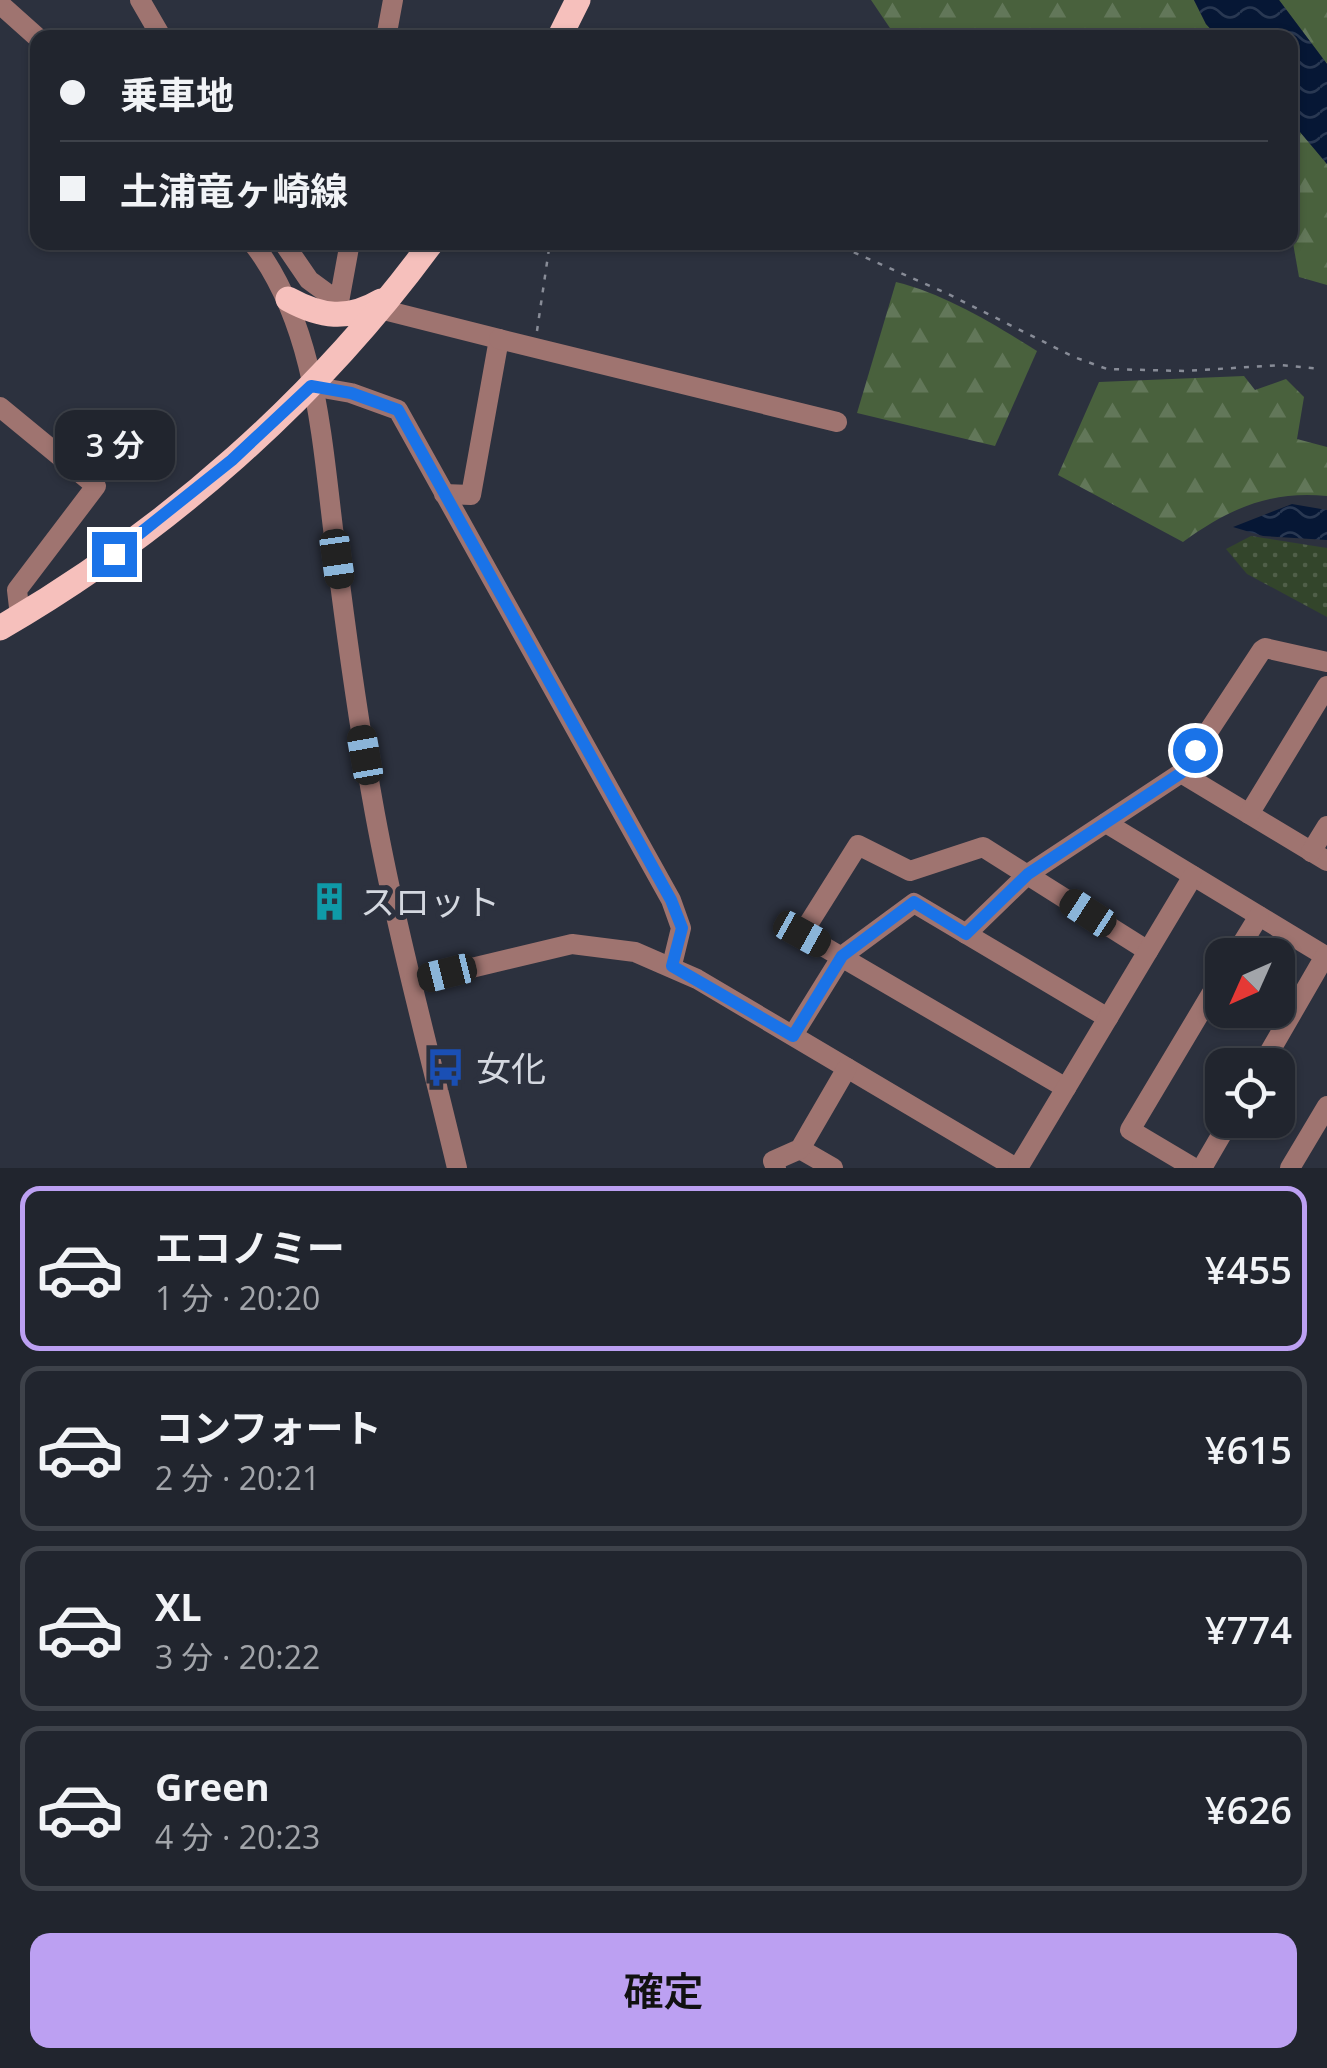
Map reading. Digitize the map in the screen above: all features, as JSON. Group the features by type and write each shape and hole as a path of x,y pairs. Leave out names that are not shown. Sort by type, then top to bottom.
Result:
{"main road":[{"path":"564,30 578,0"},
{"path":"10,622 147,529 232,460 311,386 426,250"},
{"path":"288,299 308,310 340,316 385,302"}],"street":[{"path":"140,0 157,30"},
{"path":"387,30 393,0"},
{"path":"0,4 30,31"},
{"path":"258,250 288,299 311,386 376,816 457,1168"},
{"path":"274,273 288,252 326,296 339,302 349,250"},
{"path":"385,302 500,339 838,422"},
{"path":"444,494 471,495 500,339"},
{"path":"311,386 351,393 398,410 671,900 682,928 672,966"},
{"path":"0,406 96,486 17,590 10,622"},
{"path":"966,934 1028,874 1181,773 1262,650 1327,662"},
{"path":"1249,814 1327,686"},
{"path":"1181,773 1319,856 1327,826"},
{"path":"1106,823 1326,957 1272,1048"},
{"path":"1066,1088 802,934 858,845 910,871 983,847 1148,951"},
{"path":"413,982 572,944 635,952 672,966 1017,1168 1193,876"},
{"path":"793,1036 842,956 914,902 1108,1018"},
{"path":"1245,938 1259,916"},
{"path":"1194,1168 1130,1130 1205,1004"},
{"path":"776,1168 773,1161 800,1149 847,1068"},
{"path":"1290,1168 1327,1106"},
{"path":"1202,1168 1220,1138"},
{"path":"800,1149 833,1168"}],"path":[{"path":"535,347 549,250"},
{"path":"849,250 946,292 1074,357 1108,369 1185,371 1281,365 1321,369"}],"green space":[{"path":"871,0 1194,0 1212,30 891,30"},
{"path":"1279,0 1327,0 1327,64"},
{"path":"1298,130 1327,164 1327,285 1299,277 1294,250 1298,250"},
{"path":"896,282 951,302 1037,351 995,446 857,413"},
{"path":"1244,376 1255,390 1286,379 1304,397 1297,439 1327,447 1327,496 1287,496 1251,504 1183,542 1058,475 1099,382"},
{"path":"1251,536 1327,548 1327,617 1247,574 1226,549"}],"water":[{"path":"1194,0 1279,0 1327,64 1327,164 1298,130 1298,30 1212,30"},
{"path":"1292,504 1327,510 1327,540 1263,536 1233,527"}],"place":[{"name":"スロット","path":"330,901"},
{"name":"女化","path":"446,1067"}],"route":[{"path":"114,554 232,460 311,386 351,393 398,410 671,900 682,928 672,966 793,1036 842,956 914,902 966,934 1028,874 1181,773 1195,750"}]}
